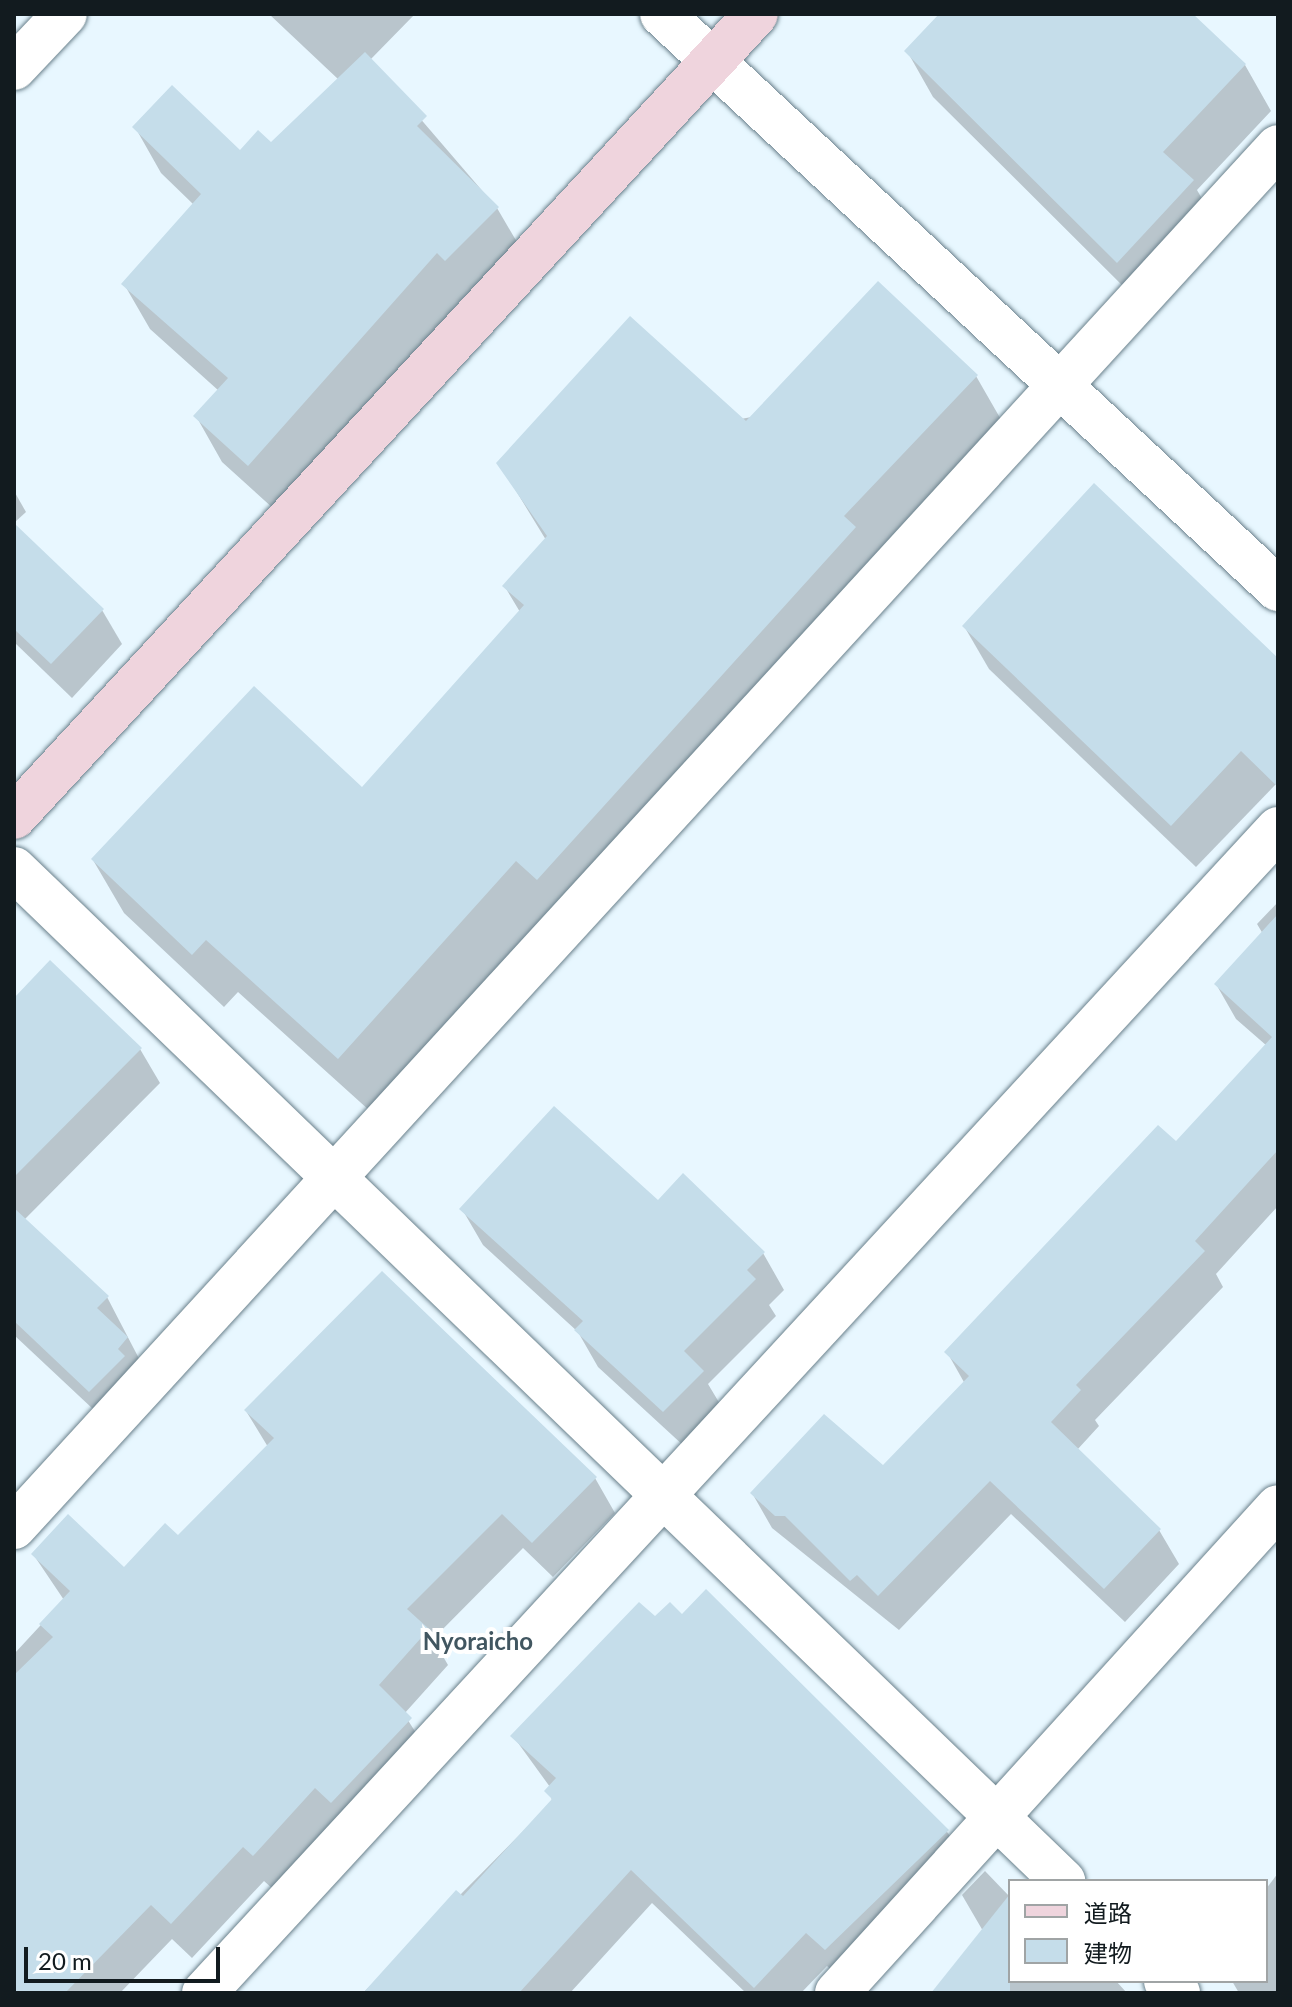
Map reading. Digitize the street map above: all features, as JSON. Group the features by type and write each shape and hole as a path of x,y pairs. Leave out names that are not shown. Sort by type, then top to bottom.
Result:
{"street":[{"path":"14,68 65,14"},
{"path":"662,14 711,63 1064,382 1278,589"},
{"path":"14,817 756,14"},
{"path":"14,1527 1278,147"},
{"path":"204,1993 658,1495 1278,829"},
{"path":"14,869 336,1176 658,1495 1061,1879"},
{"path":"837,1993 995,1815 1278,1507"}],"building":[{"path":"939,14 1193,14 1246,64 1163,152 1194,180 1117,263 904,51"},
{"path":"365,52 427,116 417,126 499,207 445,261 437,253 248,466 193,416 228,378 121,284 201,194 132,127 172,85 240,150 258,130 271,142"},
{"path":"878,281 978,375 844,516 856,527 537,880 516,861 338,1059 206,940 192,955 91,859 254,686 362,787 524,605 502,586 547,536 496,463 630,316 746,421"},
{"path":"1094,483 1278,658 1278,787 1241,751 1171,826 962,626"},
{"path":"14,523 104,609 51,664 14,629"},
{"path":"1278,914 1278,1150 1195,1241 1205,1251 1076,1385 1081,1390 1051,1422 1161,1529 1104,1589 990,1481 878,1596 857,1575 850,1581 785,1516 775,1516 750,1493 824,1414 883,1465 969,1376 944,1352 1158,1125 1176,1141 1272,1037 1214,984"},
{"path":"50,960 142,1048 14,1177 14,998"},
{"path":"554,1106 658,1200 683,1173 765,1252 747,1270 756,1279 684,1351 704,1371 663,1412 574,1330 583,1321 459,1209"},
{"path":"14,1208 109,1296 97,1308 128,1337 118,1349 125,1356 89,1392 14,1321"},
{"path":"382,1271 597,1477 532,1543 502,1514 407,1609 429,1629 379,1685 412,1718 331,1803 315,1788 253,1856 243,1847 171,1924 151,1905 65,1993 14,1993 14,1675 53,1637 39,1624 70,1591 31,1554 68,1514 124,1567 165,1523 178,1535 274,1438 244,1410"},
{"path":"706,1589 949,1830 825,1950 806,1933 754,1988 631,1870 519,1993 363,1993 456,1890 463,1896 552,1799 544,1791 556,1778 510,1736 639,1602 655,1616 670,1602 682,1614"},
{"path":"1008,1897 1010,1993 931,1993"}],"district":[{"name":"Nyoraicho","path":"478,1641"}]}
